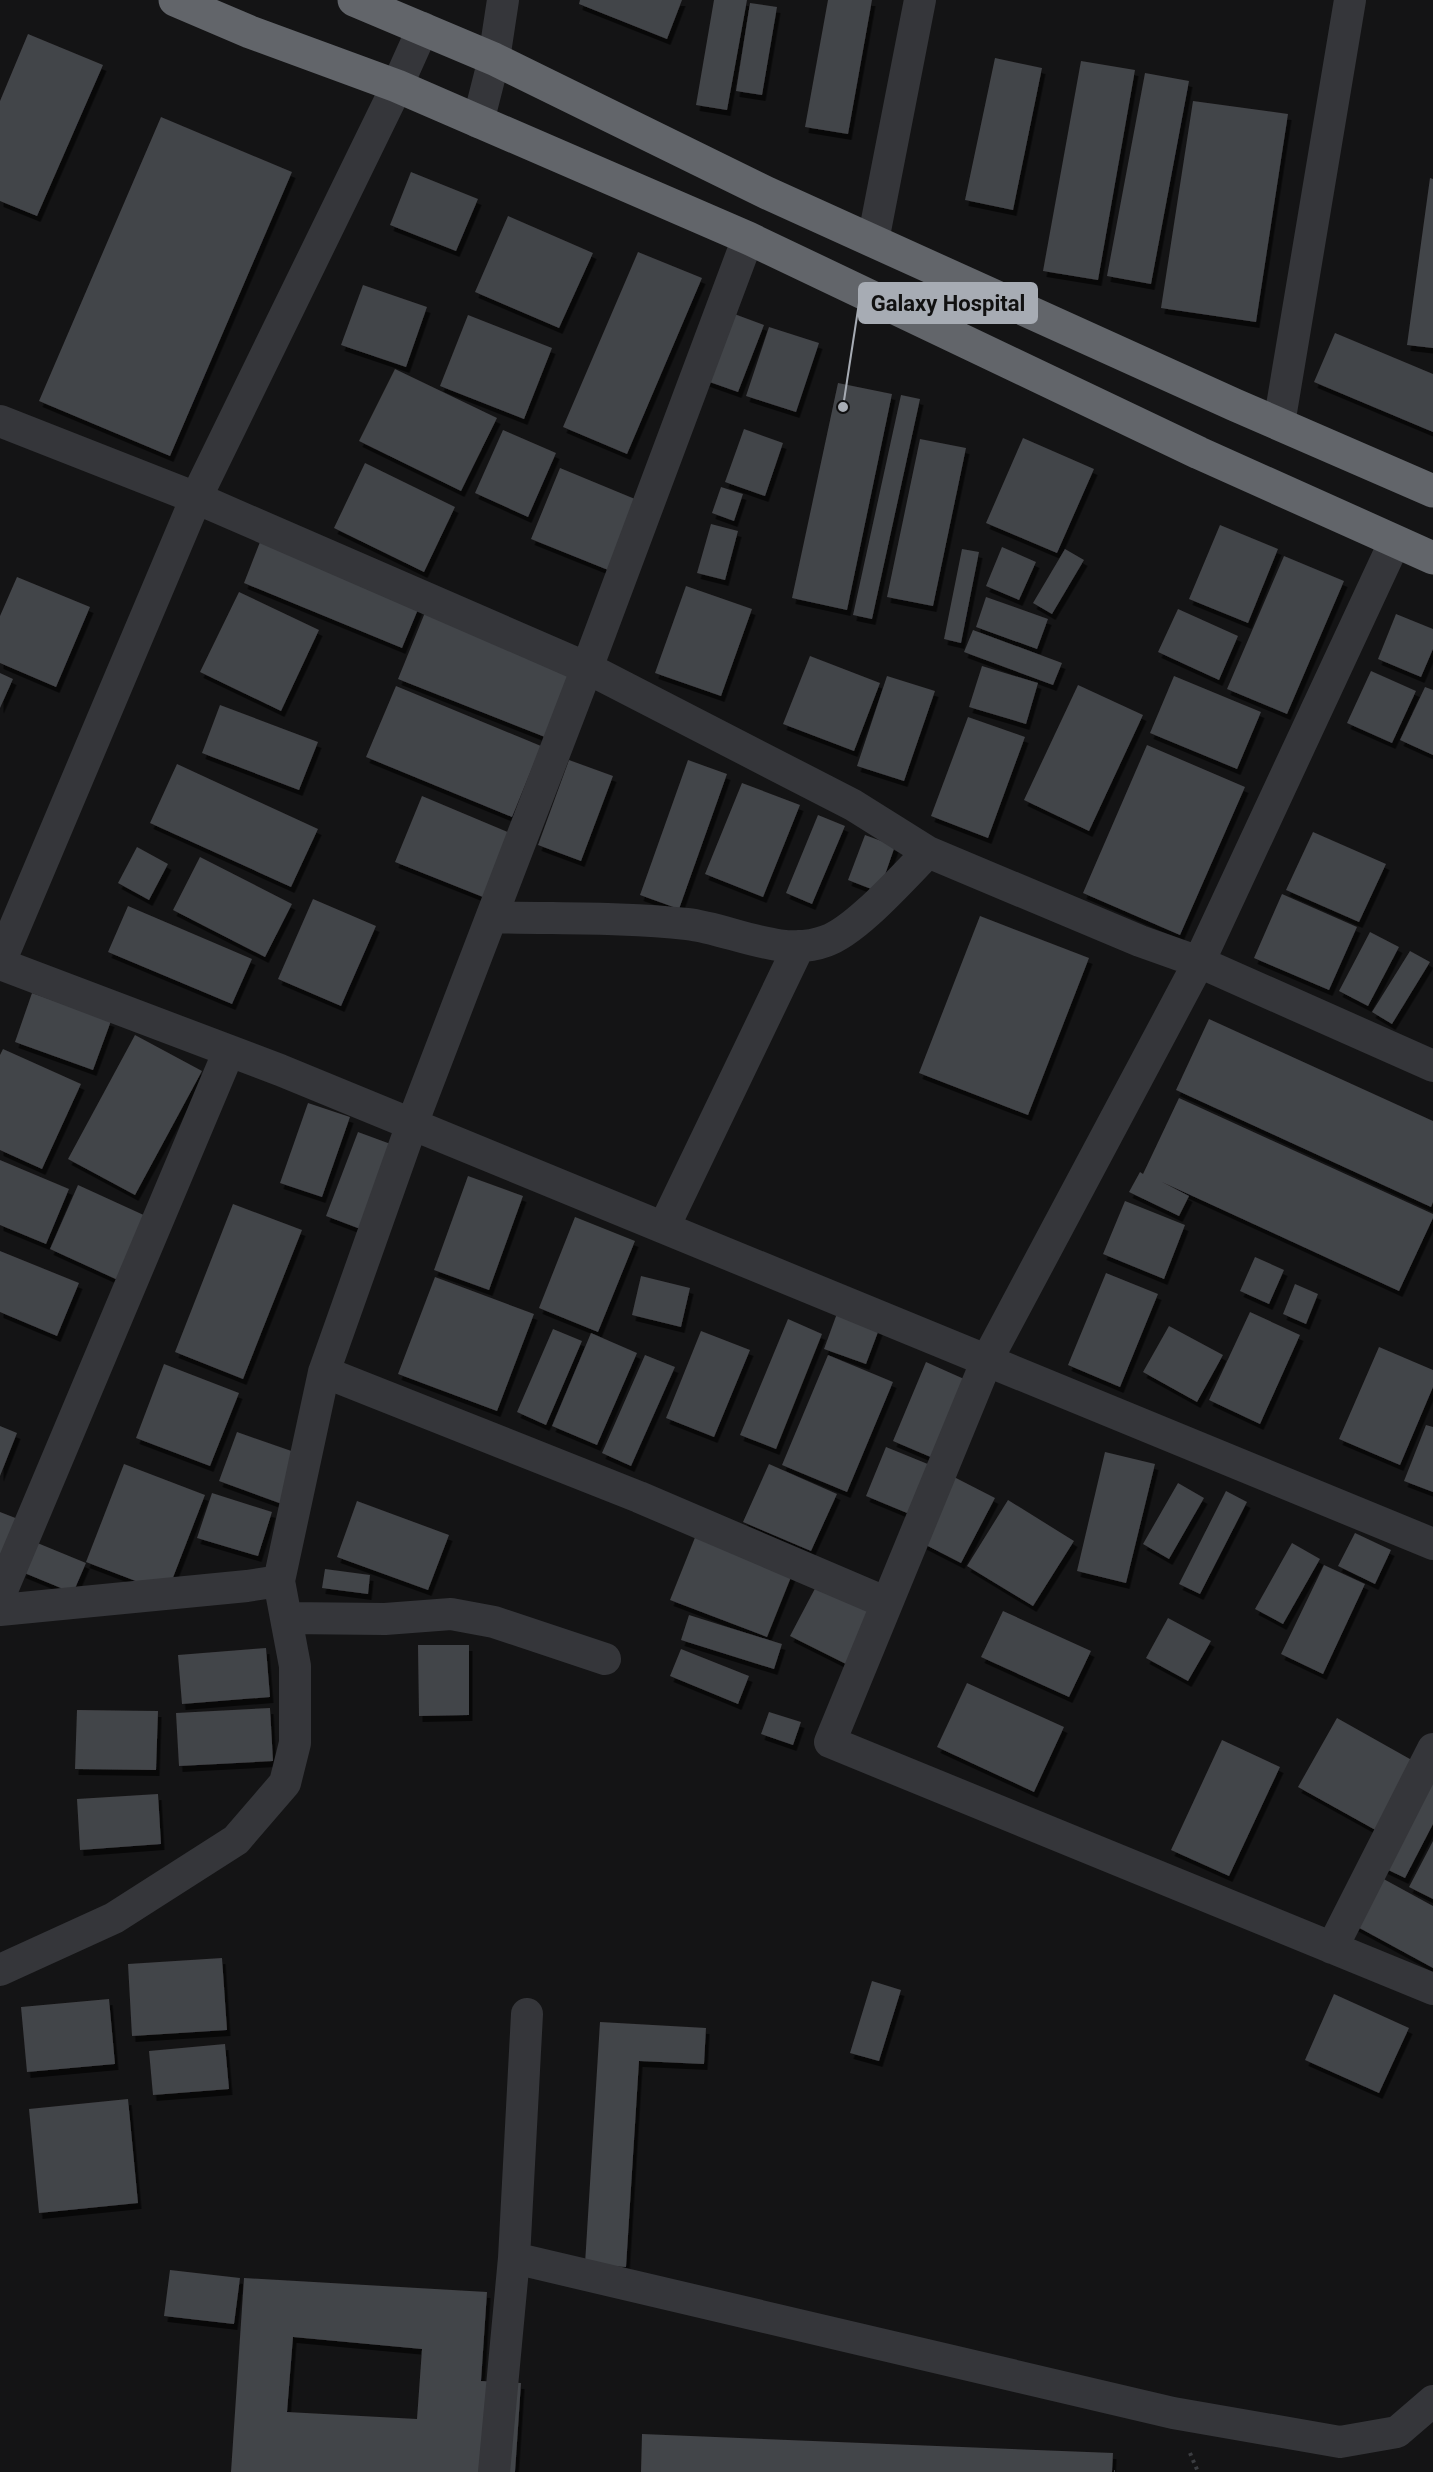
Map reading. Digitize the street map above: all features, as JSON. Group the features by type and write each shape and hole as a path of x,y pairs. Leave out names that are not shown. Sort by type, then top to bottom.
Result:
{"highway":[{"path":"175,0 250,32 397,86 748,238 1199,453 1433,558"},
{"path":"354,0 494,59 767,193 1278,424 1433,491"}],"street":[{"path":"478,122 494,59 503,0"},
{"path":"873,241 920,0"},
{"path":"1278,424 1350,0"},
{"path":"423,28 397,86 196,498 0,963 412,1124 1433,1544"},
{"path":"0,1970 114,1918 237,1840 285,1783 295,1743 295,1666 279,1581 324,1372 412,1124 588,668 748,238"},
{"path":"0,421 196,498 588,668 853,805 928,852 1140,941 1199,962 1433,1066"},
{"path":"1395,541 1199,962 987,1360 830,1742 1433,1989"},
{"path":"492,917 689,924 746,939 799,946 826,941 856,922 928,852"},
{"path":"664,1227 799,946"},
{"path":"0,1595 229,1051"},
{"path":"324,1372 639,1497 887,1603"},
{"path":"0,1610 279,1581"},
{"path":"286,1618 385,1619 451,1614 494,1622 605,1659"},
{"path":"1332,1948 1433,1749"},
{"path":"494,2472 514,2258 527,2013"},
{"path":"514,2258 1173,2413 1340,2442 1398,2432 1433,2401"}],"building":[{"path":"580,0 682,0 667,39 579,4"},
{"path":"714,0 747,0 727,110 696,105"},
{"path":"828,0 872,0 848,134 805,127"},
{"path":"750,3 777,7 762,95 736,91"},
{"path":"28,34 103,65 37,216 0,201 0,101"},
{"path":"995,58 1042,68 1013,210 965,200"},
{"path":"1081,61 1135,70 1098,280 1043,271"},
{"path":"1145,73 1189,81 1151,284 1107,276"},
{"path":"1193,101 1288,114 1256,322 1161,308"},
{"path":"161,117 292,172 170,456 39,401"},
{"path":"411,172 478,199 456,251 390,225"},
{"path":"1430,178 1433,179 1433,348 1407,345"},
{"path":"508,216 593,253 559,328 475,292"},
{"path":"638,252 702,278 627,454 563,427"},
{"path":"363,285 427,307 406,367 341,345"},
{"path":"729,312 764,325 738,392 704,380"},
{"path":"468,315 552,348 524,419 440,386"},
{"path":"769,327 819,343 796,412 746,396"},
{"path":"1335,333 1433,374 1433,432 1314,382"},
{"path":"395,369 497,418 461,491 359,441"},
{"path":"838,383 892,394 847,610 792,598"},
{"path":"901,395 920,399 872,619 853,615"},
{"path":"744,429 783,443 765,496 725,482"},
{"path":"503,430 556,453 528,517 475,493"},
{"path":"1023,438 1094,469 1057,553 986,523"},
{"path":"920,439 966,448 933,606 887,597"},
{"path":"365,463 455,507 424,572 334,528"},
{"path":"560,468 647,504 618,574 531,539"},
{"path":"721,487 743,494 734,521 712,513"},
{"path":"711,524 738,531 725,580 697,573"},
{"path":"1220,525 1278,549 1248,623 1189,599"},
{"path":"260,542 419,607 402,648 244,583"},
{"path":"1002,547 1036,562 1019,600 986,586"},
{"path":"962,549 979,552 961,643 944,639"},
{"path":"1065,549 1084,560 1052,614 1033,603"},
{"path":"1284,556 1344,581 1287,714 1227,689"},
{"path":"17,577 90,607 56,687 0,663 0,616"},
{"path":"686,586 752,609 721,696 655,673"},
{"path":"239,592 319,630 281,711 200,672"},
{"path":"986,597 1048,619 1037,649 976,627"},
{"path":"1178,609 1238,636 1219,680 1158,652"},
{"path":"426,610 583,672 555,741 398,679"},
{"path":"1396,614 1433,629 1433,649 1421,677 1378,659"},
{"path":"973,630 1062,663 1053,685 964,652"},
{"path":"810,656 880,683 854,751 783,724"},
{"path":"982,666 1038,683 1026,724 969,707"},
{"path":"1371,671 1416,691 1392,743 1347,723"},
{"path":"0,673 13,679 0,708"},
{"path":"887,676 935,691 904,781 857,766"},
{"path":"1174,676 1261,712 1237,769 1150,733"},
{"path":"1078,685 1143,715 1089,831 1024,800"},
{"path":"396,686 541,746 512,817 366,757"},
{"path":"1425,687 1433,690 1433,755 1400,740"},
{"path":"220,705 318,742 299,790 202,753"},
{"path":"968,717 1025,737 988,838 931,816"},
{"path":"1147,745 1245,787 1180,935 1083,893"},
{"path":"569,760 613,776 581,861 538,845"},
{"path":"688,760 727,774 679,909 640,895"},
{"path":"177,764 318,829 291,887 150,823"},
{"path":"742,783 800,805 763,897 705,874"},
{"path":"422,796 515,835 488,899 395,862"},
{"path":"818,815 845,826 812,904 786,893"},
{"path":"1313,832 1386,864 1359,922 1286,890"},
{"path":"865,835 895,846 879,892 848,880"},
{"path":"137,847 168,864 149,900 118,883"},
{"path":"200,857 292,904 265,957 173,910"},
{"path":"1282,894 1357,927 1329,990 1254,958"},
{"path":"313,899 376,926 341,1006 278,979"},
{"path":"128,906 252,959 232,1004 108,952"},
{"path":"980,916 1089,958 1028,1115 919,1073"},
{"path":"1370,932 1399,947 1368,1006 1339,991"},
{"path":"1410,951 1430,962 1392,1024 1372,1012"},
{"path":"32,993 111,1021 93,1070 15,1042"},
{"path":"1209,1019 1433,1121 1433,1202 1431,1207 1176,1090"},
{"path":"135,1035 202,1071 135,1195 68,1159"},
{"path":"3,1049 81,1084 42,1169 0,1150 0,1055"},
{"path":"1179,1098 1433,1214 1399,1291 1162,1182 1189,1196 1179,1216 1129,1192 1140,1172 1143,1174"},
{"path":"308,1103 350,1117 322,1197 280,1183"},
{"path":"358,1132 396,1146 363,1230 326,1216"},
{"path":"0,1160 69,1189 46,1244 0,1225"},
{"path":"468,1176 523,1196 489,1290 434,1270"},
{"path":"78,1185 148,1217 120,1281 50,1249"},
{"path":"1125,1201 1185,1225 1164,1279 1103,1254"},
{"path":"233,1204 302,1230 243,1379 175,1352"},
{"path":"575,1217 635,1241 598,1332 539,1308"},
{"path":"0,1251 79,1283 57,1336 0,1312"},
{"path":"1255,1257 1284,1270 1269,1304 1240,1291"},
{"path":"1106,1273 1158,1294 1120,1387 1068,1365"},
{"path":"641,1276 690,1288 681,1327 632,1315"},
{"path":"435,1277 534,1314 497,1411 398,1374"},
{"path":"1295,1284 1318,1294 1306,1324 1283,1314"},
{"path":"839,1308 881,1324 866,1364 824,1349"},
{"path":"1250,1312 1300,1335 1260,1424 1209,1400"},
{"path":"788,1319 822,1334 776,1449 740,1435"},
{"path":"1169,1326 1223,1355 1197,1402 1143,1372"},
{"path":"553,1329 582,1341 546,1425 517,1412"},
{"path":"701,1331 750,1350 714,1437 666,1418"},
{"path":"591,1333 637,1353 597,1445 552,1426"},
{"path":"1379,1347 1433,1370 1433,1387 1400,1465 1339,1439"},
{"path":"645,1355 675,1367 631,1466 602,1453"},
{"path":"828,1355 893,1382 847,1492 782,1465"},
{"path":"926,1362 973,1383 940,1461 893,1441"},
{"path":"164,1364 239,1393 210,1466 136,1438"},
{"path":"1426,1425 1433,1427 1433,1492 1404,1481"},
{"path":"0,1426 17,1433 0,1476"},
{"path":"237,1432 300,1454 282,1504 219,1481"},
{"path":"886,1447 940,1469 919,1518 866,1496"},
{"path":"1105,1452 1155,1464 1126,1583 1077,1571"},
{"path":"124,1464 205,1495 167,1593 86,1562"},
{"path":"769,1464 837,1494 811,1551 743,1522"},
{"path":"954,1477 995,1498 961,1563 920,1542"},
{"path":"1178,1483 1204,1498 1169,1559 1143,1544"},
{"path":"1226,1491 1247,1502 1200,1594 1179,1584"},
{"path":"212,1493 272,1512 258,1556 197,1538"},
{"path":"1008,1500 1074,1541 1033,1606 967,1566"},
{"path":"357,1501 449,1535 428,1590 337,1557"},
{"path":"0,1512 18,1519 0,1565"},
{"path":"1355,1533 1391,1550 1375,1584 1338,1566"},
{"path":"696,1535 793,1572 767,1637 670,1600"},
{"path":"35,1542 86,1563 73,1593 22,1572"},
{"path":"1292,1543 1320,1559 1283,1624 1255,1609"},
{"path":"1324,1565 1365,1584 1323,1674 1281,1654"},
{"path":"325,1569 370,1575 368,1594 322,1588"},
{"path":"820,1579 876,1608 846,1664 790,1636"},
{"path":"1003,1611 1091,1651 1069,1697 981,1657"},
{"path":"689,1615 782,1644 774,1669 681,1640"},
{"path":"1168,1618 1211,1641 1188,1681 1146,1658"},
{"path":"418,1645 469,1645 469,1715 419,1716"},
{"path":"266,1648 270,1697 182,1704 178,1655"},
{"path":"681,1649 749,1676 738,1704 670,1676"},
{"path":"967,1683 1064,1727 1034,1792 937,1747"},
{"path":"270,1708 273,1761 179,1766 176,1713"},
{"path":"77,1710 158,1711 156,1770 75,1769"},
{"path":"769,1712 801,1722 793,1745 761,1734"},
{"path":"1337,1718 1417,1763 1379,1832 1298,1787"},
{"path":"1222,1740 1280,1767 1229,1876 1171,1850"},
{"path":"1433,1770 1433,1824 1405,1878 1382,1867"},
{"path":"158,1794 161,1844 80,1850 77,1799"},
{"path":"1433,1841 1433,1899 1409,1887"},
{"path":"1380,1877 1433,1906 1433,1968 1354,1925"},
{"path":"222,1958 227,2030 132,2036 128,1964"},
{"path":"872,1981 901,1990 879,2061 850,2053"},
{"path":"1334,1994 1409,2028 1379,2093 1305,2060"},
{"path":"109,1999 115,2064 27,2072 21,2007"},
{"path":"600,2022 706,2028 704,2064 639,2061 626,2267 585,2264"},
{"path":"225,2044 229,2089 153,2095 149,2051"},
{"path":"128,2099 138,2203 39,2213 29,2109"},
{"path":"170,2270 240,2278 234,2324 164,2316"},
{"path":"244,2278 487,2292 481,2381 521,2383 515,2472 231,2472","holes":["293,2337 422,2349 417,2419 287,2412"]},
{"path":"642,2434 1113,2453 1112,2472 641,2472"}],"place":[{"name":"Galaxy Hospital","path":"843,407"}]}
